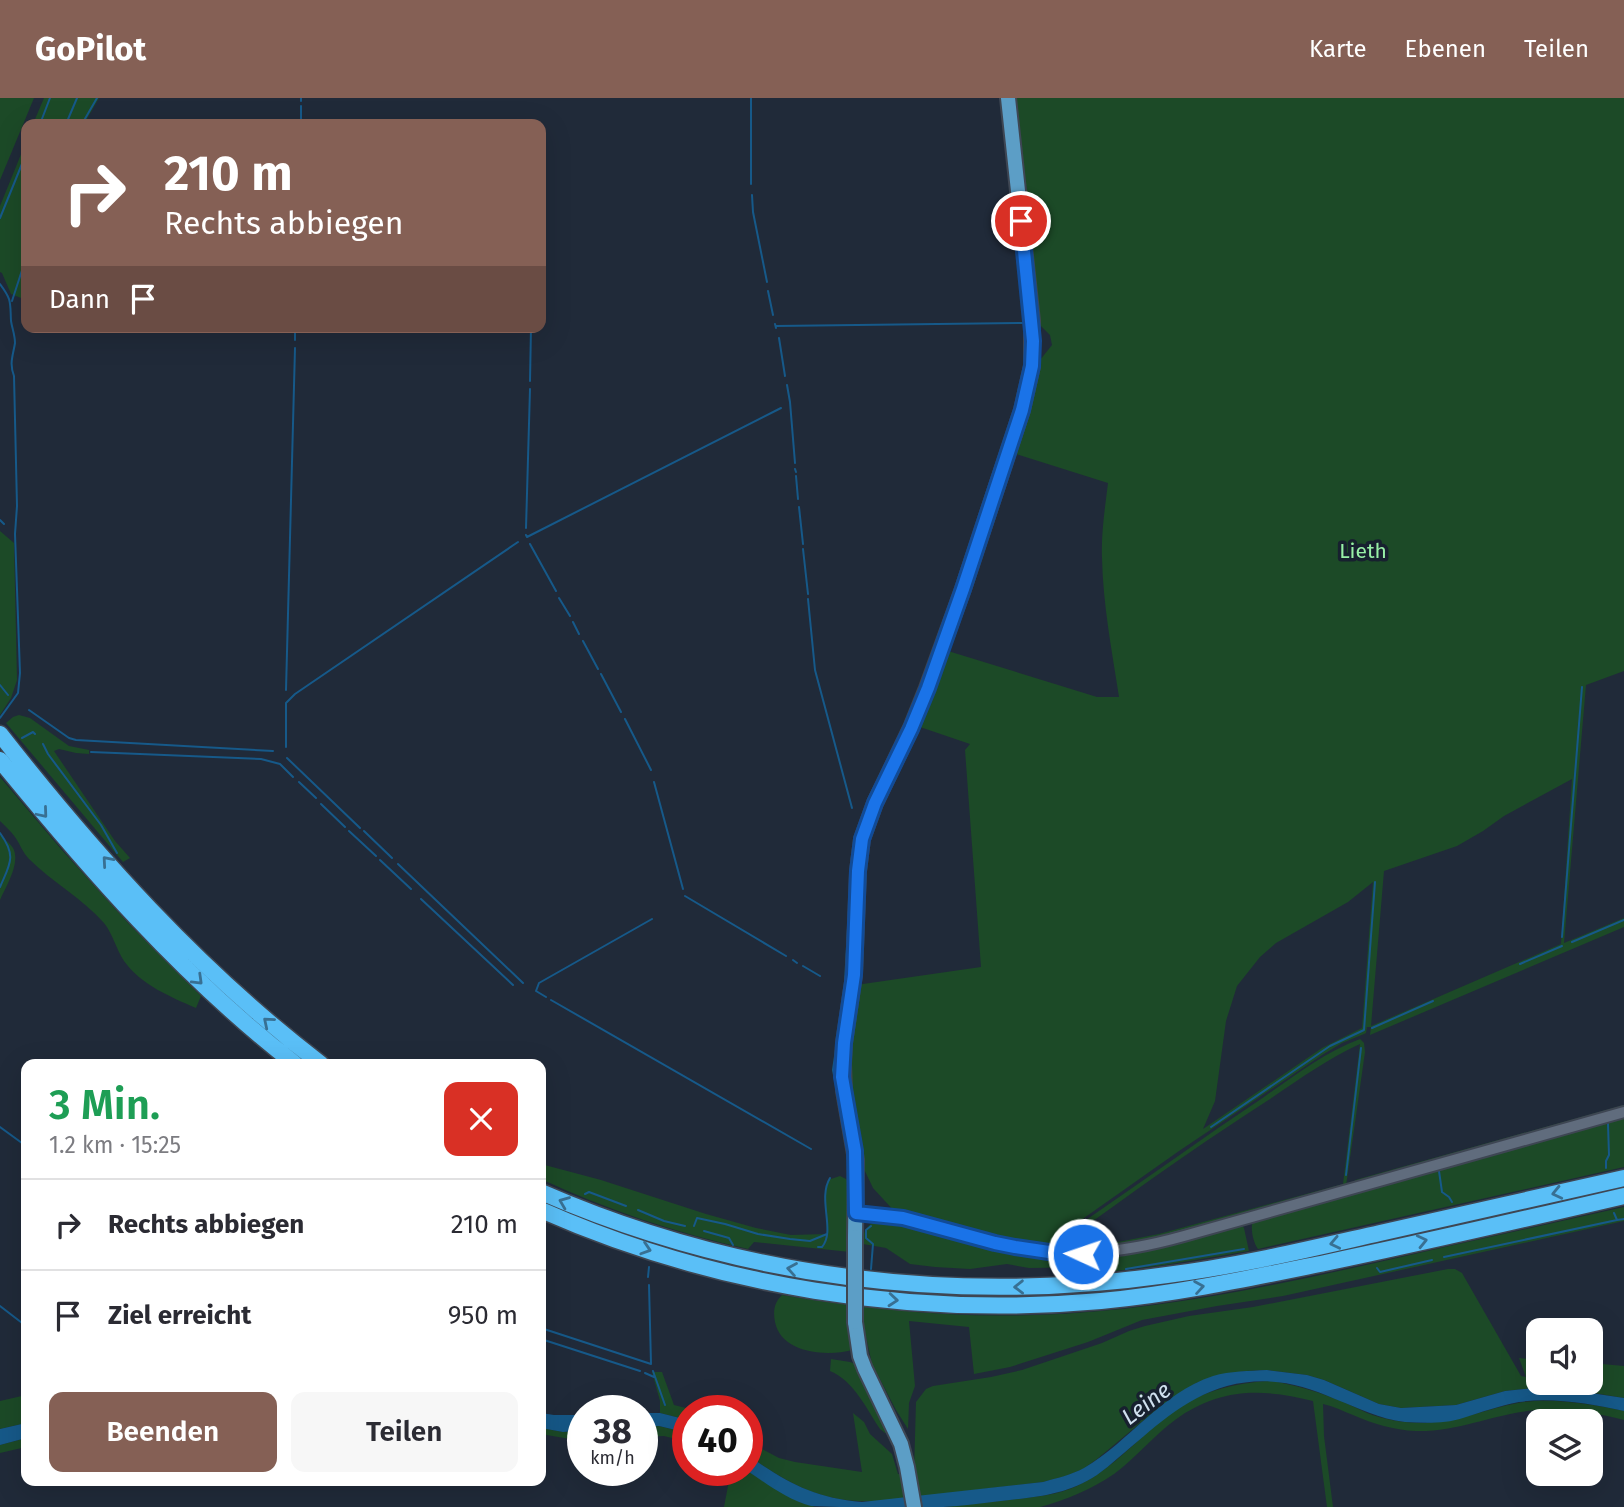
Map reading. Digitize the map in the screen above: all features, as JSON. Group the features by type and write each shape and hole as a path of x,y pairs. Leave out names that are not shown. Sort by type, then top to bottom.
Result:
{"highway":[{"path":"4,740 117,872 179,939 248,1005 315,1059"},
{"path":"0,760 150,933 226,1006 289,1059"},
{"path":"546,1194 651,1234 776,1266 896,1283 1015,1288 1126,1280 1225,1266 1624,1178"},
{"path":"546,1212 666,1256 773,1283 902,1301 1011,1305 1110,1300 1227,1283 1624,1196"}],"main road":[{"path":"914,1507 901,1444 860,1356 855,1322 855,1151 842,1077 844,1043 854,975 858,871 862,839 875,803 911,729 936,663 1009,451 1032,366 1032,321 1008,98"}],"street":[{"path":"856,1213 903,1218 995,1243 1039,1251 1083,1254 1122,1250 1184,1236 1624,1112"}],"green space":[{"path":"0,98 34,98 25,119 21,119 21,129 0,180"},
{"path":"44,98 99,98 87,119 35,119"},
{"name":"Lieth","path":"1016,98 1624,98 1624,671 1586,685 1564,943 1624,918 1624,927 1370,1035 1371,1027 1367,1027 1366,1033 1322,1055 1084,1218 1063,1249 1013,1243 896,1213 873,1188 864,1169 847,1080 856,985 981,967 965,750 970,744 920,727 948,651 1097,697 1119,697 1103,576 1103,520 1108,483 1016,454 1040,360 1052,345 1050,335 1038,323 1031,227","holes":["1572,779 1561,944 1371,1026 1384,871 1457,846 1504,816","1373,882 1362,1028 1322,1048 1203,1129 1215,1101 1226,1021 1237,986 1260,957 1276,943 1348,902"]},
{"path":"21,154 21,298 11,294 0,272 0,206"},
{"path":"0,531 14,543 17,680 11,698 0,715"},
{"path":"19,715 30,718 69,746 89,750 89,754 59,749 54,751 115,841 130,858 123,862 6,723"},
{"path":"0,777 129,924 201,996 196,1008 139,977 124,961 104,923 27,857 0,821"},
{"path":"0,835 13,848 15,860 12,874 0,900"},
{"path":"1360,1039 1364,1043 1365,1052 1346,1186 1163,1239 1114,1248 1072,1249 1086,1220 1298,1073","holes":["1360,1044 1343,1184 1159,1234 1079,1246 1084,1229 1115,1205 1305,1076"]},
{"path":"1624,1105 1624,1109 1355,1182 1355,1180"},
{"path":"1624,1116 1624,1167 1258,1249 1255,1243 1253,1220"},
{"path":"546,1165 756,1228 791,1235 827,1234 825,1193 828,1180 840,1176 851,1186 850,1252 754,1242 748,1249 643,1220 546,1181"},
{"path":"1624,1207 1624,1221 1283,1296 1142,1320 1088,1342 1010,1367 974,1374 969,1327 909,1321 915,1386 909,1403 908,1429 872,1364 863,1323 849,1321 852,1350 830,1353 795,1346 779,1332 774,1318 776,1304 782,1295 876,1308 971,1315 1078,1313 1164,1304 1291,1281"},
{"path":"880,1220 892,1220 1055,1256 1240,1224 1244,1228 1249,1251 1099,1273 1099,1267 1029,1268 1007,1264 970,1269 935,1267 910,1264 886,1248 863,1244 866,1229"},
{"path":"1455,1269 1462,1273 1521,1376 1526,1377 1526,1389 1505,1391 1456,1405 1401,1408 1379,1404 1307,1375 1267,1370 1215,1376 1196,1383 1157,1409 1097,1459 1066,1476 1043,1482 882,1501 843,1500 826,1496 795,1484 763,1465 763,1450 795,1462 862,1472 853,1413 864,1422 870,1434 892,1454 898,1474 914,1472 916,1402 926,1389 1022,1370 1145,1326 1189,1316 1253,1307"},
{"path":"1519,1358 1526,1359 1526,1377"},
{"path":"831,1359 858,1365 889,1433 880,1429 853,1388 830,1371"},
{"path":"1603,1364 1624,1366 1624,1398 1603,1394"},
{"path":"652,1372 662,1372 672,1400 672,1416 660,1413 660,1401"},
{"path":"1272,1381 1310,1390 1367,1413 1403,1422 1437,1422 1531,1401 1558,1401 1624,1411 1624,1420 1603,1416 1603,1409 1526,1409 1526,1412 1444,1429 1416,1431 1384,1426 1323,1404 1333,1507 1327,1507 1313,1401 1259,1393 1225,1396 1191,1409 1167,1426 1114,1474 1069,1497 1040,1507 944,1507 1035,1497 1077,1486 1101,1472 1178,1408 1216,1390"},
{"path":"21,1396 21,1424 0,1429 0,1401"},
{"path":"658,1426 672,1429 672,1438 658,1436"},
{"path":"546,1429 567,1432 567,1438 546,1435"},
{"path":"21,1439 21,1448 0,1453 0,1445"},
{"path":"763,1480 790,1497 815,1507 724,1507 728,1486 763,1486"}],"water":[{"path":"1267,1370 1307,1375 1379,1404 1401,1408 1456,1405 1505,1391 1526,1389 1526,1395 1603,1395 1624,1398 1624,1411 1545,1400 1504,1405 1449,1421 1405,1422 1378,1416 1295,1385 1241,1383 1196,1398 1086,1482 1039,1496 943,1507 811,1506 785,1495 763,1481 763,1465 801,1487 829,1497 862,1502 1043,1482 1084,1468 1101,1457 1161,1405 1194,1384 1213,1376"},
{"path":"658,1413 672,1416 672,1429 659,1426"},
{"path":"546,1414 567,1415 567,1432 546,1429"},
{"path":"21,1424 21,1439 0,1445 0,1429"}],"waterway":[{"path":"42,119 50,98"},
{"path":"68,119 77,98"},
{"path":"85,119 97,98"},
{"path":"751,98 751,184"},
{"path":"301,106 301,119"},
{"path":"0,218 21,166"},
{"path":"1010,186 1014,224"},
{"path":"752,195 767,282"},
{"path":"1015,231 1017,247"},
{"path":"12,301 21,273"},
{"path":"0,284 10,301 15,340 12,363 20,673 18,693 0,718"},
{"path":"768,291 773,315"},
{"path":"776,326 1025,323"},
{"path":"775,324 776,328"},
{"path":"295,333 295,340"},
{"path":"530,381 531,333"},
{"path":"779,338 785,376"},
{"path":"286,690 295,348"},
{"path":"787,385 795,463"},
{"path":"526,528 530,389"},
{"path":"997,462 1017,402"},
{"path":"526,535 527,537 781,408"},
{"path":"979,516 995,468"},
{"path":"796,476 798,499"},
{"path":"799,507 803,544"},
{"path":"0,520 4,524"},
{"path":"286,747 286,703 295,694 518,542"},
{"path":"530,544 556,591"},
{"path":"803,549 808,594"},
{"path":"559,598 570,616"},
{"path":"808,599 815,670 852,808"},
{"path":"573,622 579,634"},
{"path":"583,641 598,669"},
{"path":"601,674 621,712"},
{"path":"0,685 8,695"},
{"path":"1562,937 1582,687"},
{"path":"29,710 76,740 273,751"},
{"path":"625,719 651,770"},
{"path":"22,738 33,732 35,734"},
{"path":"43,744 101,825 117,853"},
{"path":"91,752 261,759 280,764 293,777"},
{"path":"287,758 360,828"},
{"path":"299,782 316,798"},
{"path":"654,782 683,889"},
{"path":"321,804 345,827"},
{"path":"349,831 376,856"},
{"path":"364,831 392,858"},
{"path":"0,833 10,854 7,872 0,887"},
{"path":"845,982 852,856"},
{"path":"380,860 411,889"},
{"path":"398,864 523,983"},
{"path":"1211,1127 1330,1046 1364,1030 1375,882"},
{"path":"685,896 786,956"},
{"path":"421,899 513,985"},
{"path":"546,997 536,991 539,983 652,919"},
{"path":"1572,942 1624,920"},
{"path":"1520,964 1562,946"},
{"path":"793,960 797,963"},
{"path":"803,966 820,976"},
{"path":"551,1000 811,1149"},
{"path":"839,1100 833,1070 843,1001"},
{"path":"1372,1028 1433,1001"},
{"path":"1346,1175 1361,1048"},
{"path":"1606,1168 1609,1155 1608,1124"},
{"path":"0,1127 21,1142"},
{"path":"1439,1171 1442,1192 1452,1202"},
{"path":"818,1247 822,1247 826,1240 825,1195 830,1178"},
{"path":"585,1194 589,1192 626,1206"},
{"path":"1272,1206 1306,1196"},
{"path":"1198,1227 1267,1207"},
{"path":"638,1210 685,1226"},
{"path":"905,1212 1015,1242"},
{"path":"1614,1213 1617,1220 1624,1219"},
{"path":"694,1226 697,1218 758,1234 790,1239 810,1241 827,1234"},
{"path":"1444,1257 1617,1220"},
{"path":"871,1226 866,1230 866,1238 873,1244 871,1269"},
{"path":"1075,1248 1083,1226"},
{"path":"1170,1234 1192,1228"},
{"path":"704,1231 729,1238 733,1245"},
{"path":"1126,1269 1244,1249"},
{"path":"1377,1268 1380,1272 1432,1260"},
{"path":"648,1277 649,1267"},
{"path":"546,1330 651,1364 649,1285"},
{"path":"0,1306 21,1322"},
{"path":"546,1341 640,1371"},
{"path":"653,1371 665,1405"},
{"path":"645,1373 654,1377"}],"route":[{"path":"1021,221 1032,321 1033,355 1029,383 1009,451 928,688 875,803 862,839 858,871 854,975 842,1077 855,1151 856,1213 903,1218 1015,1247 1083,1254"}],"water label":[{"name":"Leine","path":"1146,1403"}]}
